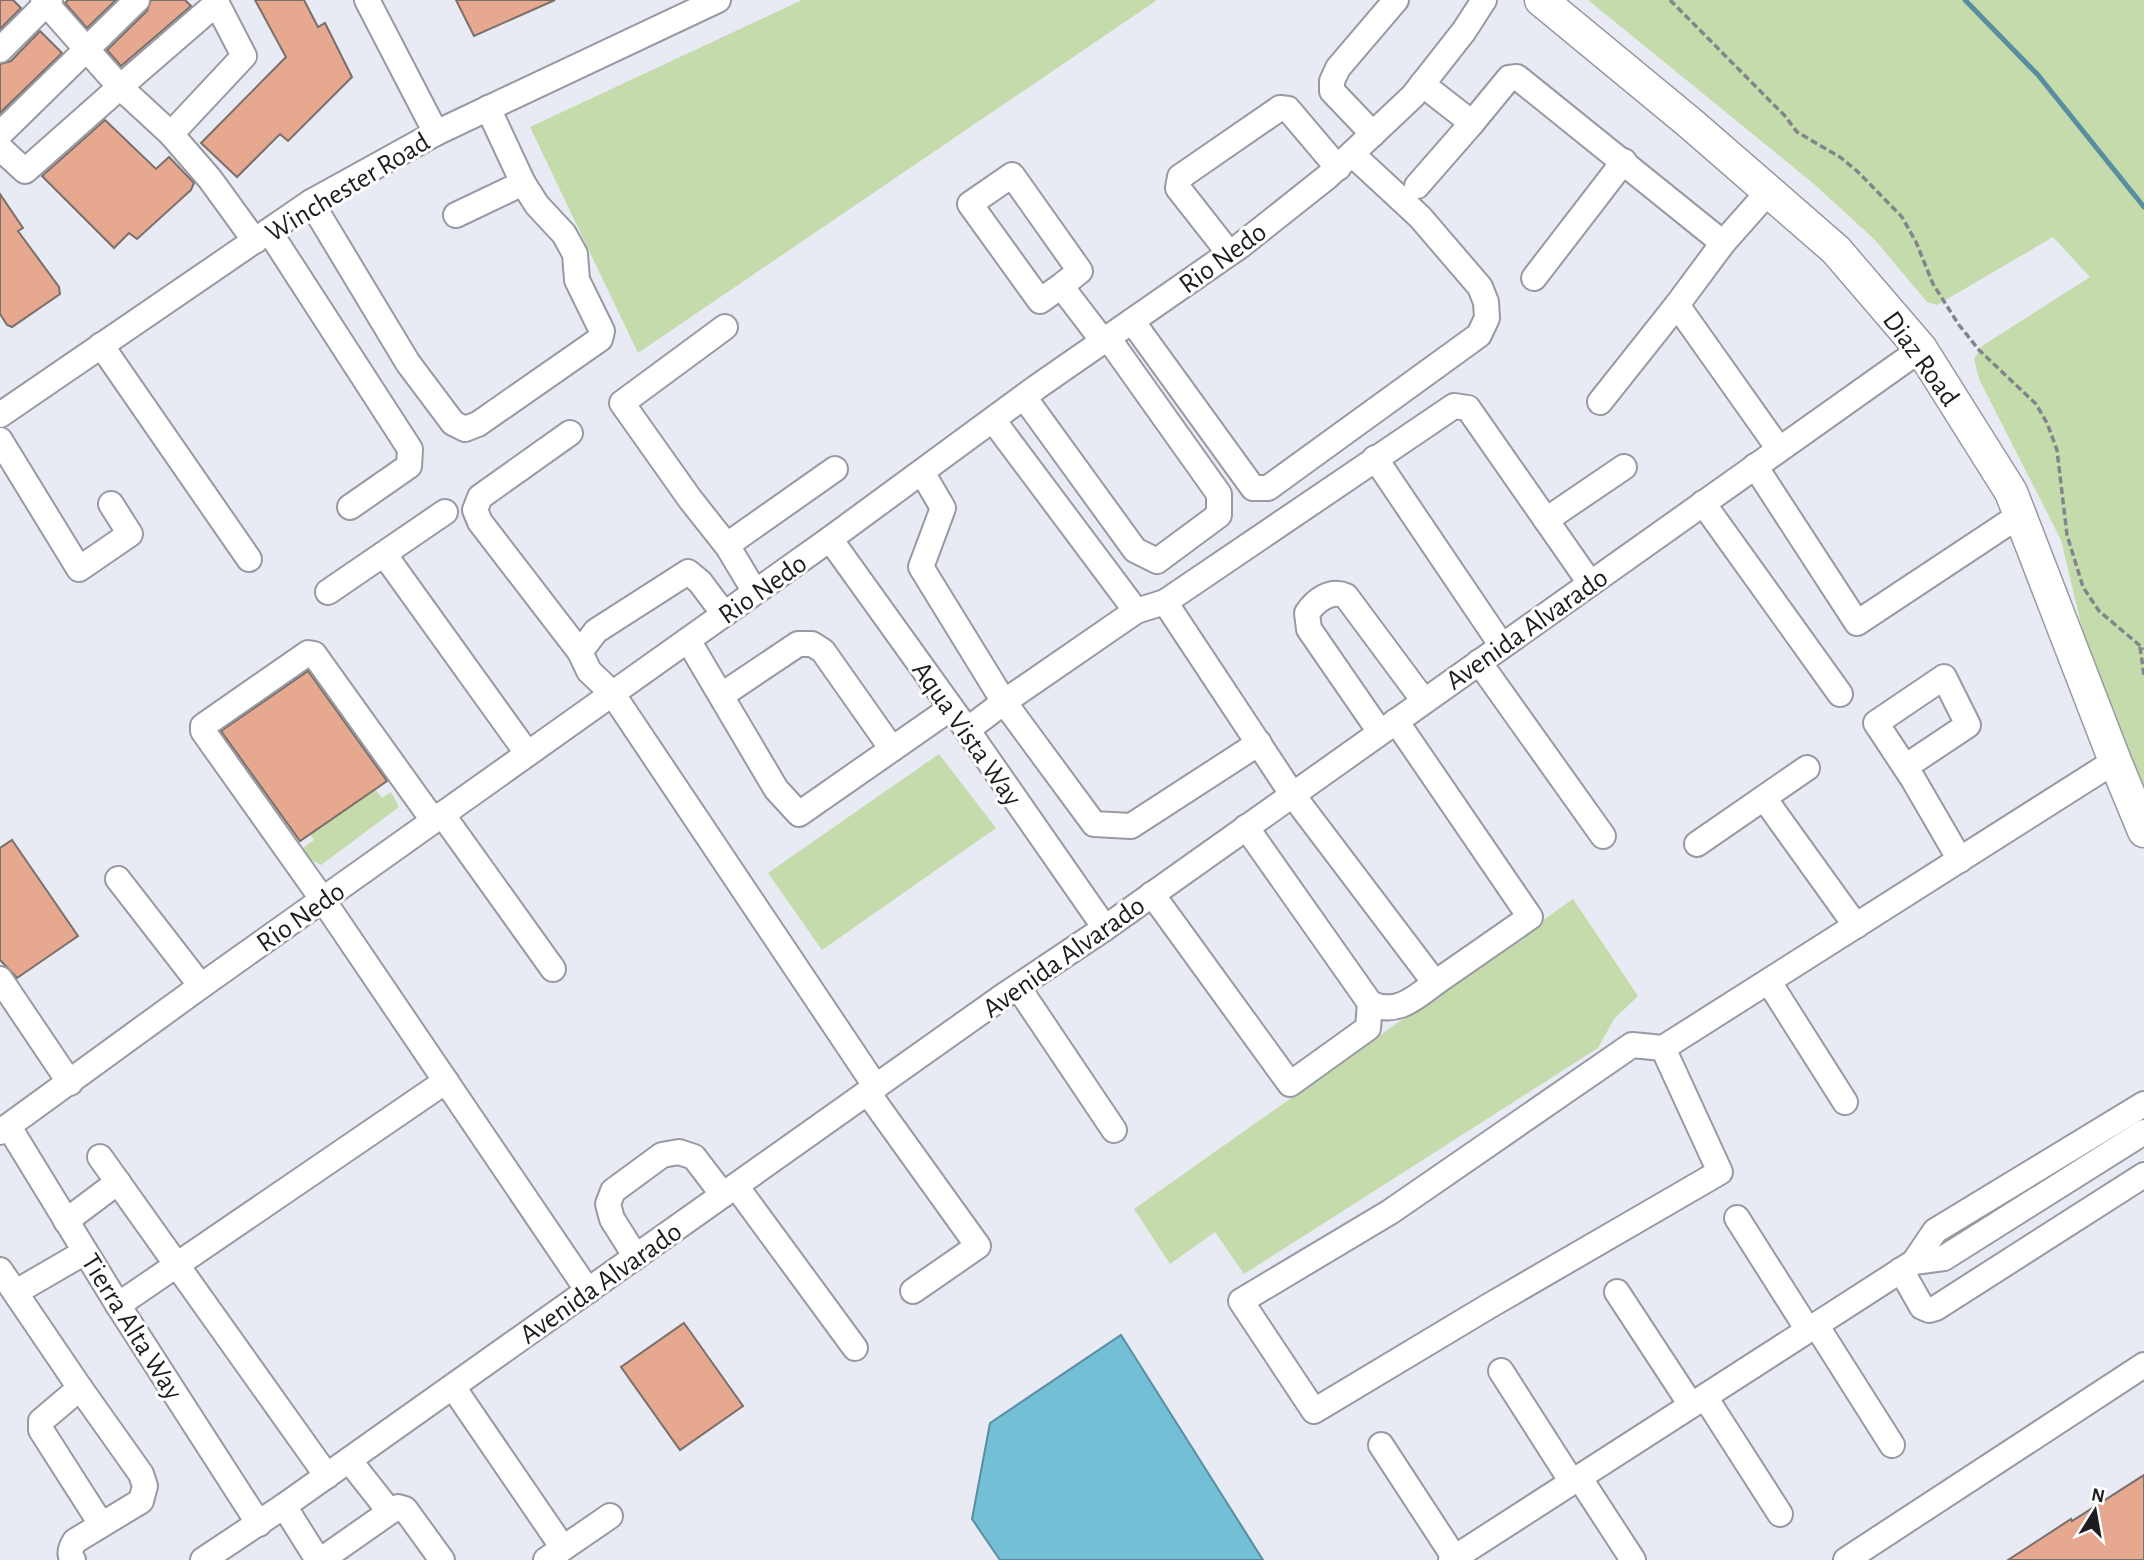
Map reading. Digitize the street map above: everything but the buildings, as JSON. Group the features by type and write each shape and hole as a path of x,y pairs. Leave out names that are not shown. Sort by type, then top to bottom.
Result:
{"main road":[{"name":"Diaz Road","path":"1541,0 1690,123 1836,250 1922,348 2011,492 2144,831"}],"street":[{"path":"0,134 137,0"},
{"path":"367,0 436,133"},
{"name":"Winchester Road","path":"0,415 311,202 436,133 718,0"},
{"path":"1373,134 1332,91 1332,81 1338,68 1396,0"},
{"name":"Rio Nedo","path":"5,1130 201,985 831,539 1024,397 1229,253 1345,161 1413,96 1464,31 1484,0"},
{"path":"0,50 46,1 120,87 171,134 262,236 410,449 409,466 350,507"},
{"path":"0,148 25,172 216,2 244,56 171,134"},
{"path":"1417,186 1509,78 1517,76 1723,243"},
{"path":"1422,84 1472,123"},
{"path":"311,202 408,363 453,423 465,429 478,424 600,339 602,331 577,280 575,254 564,234 537,205 523,183 488,108"},
{"path":"1132,321 1253,488 1268,488 1479,335 1486,318 1486,302 1480,287 1420,217 1345,161 1288,109 1280,108 1180,177 1178,188 1229,253"},
{"path":"1534,278 1624,161"},
{"path":"1012,175 1080,271 1061,286 1040,301 970,204 1012,175"},
{"path":"456,215 523,183"},
{"path":"1600,402 1723,243 1769,191"},
{"path":"1024,397 1136,550 1157,561 1219,515 1219,494 1106,340 1061,286"},
{"path":"1677,305 1779,449"},
{"path":"725,327 622,403 690,499 727,545 755,592"},
{"path":"101,345 250,559"},
{"name":"Avenida Alvarado","path":"204,1560 259,1524 1105,928 1922,348"},
{"path":"967,730 1136,611 1165,602 1451,407 1468,408 1590,583"},
{"path":"993,420 1136,611"},
{"path":"570,433 480,497 475,510 480,522 580,652 589,671 612,693 847,1047 872,1090 978,1246 914,1291"},
{"path":"0,440 79,569 130,534 111,504"},
{"path":"1375,458 1502,646"},
{"path":"1755,466 1857,623 2020,515"},
{"path":"1546,520 1624,467"},
{"path":"727,545 835,468"},
{"path":"922,472 943,509 921,567 1004,702 1094,824 1131,826 1259,743"},
{"path":"1703,503 1840,694"},
{"path":"328,592 445,512"},
{"name":"Aqua Vista Way","path":"831,539 1105,928"},
{"path":"384,554 527,753"},
{"path":"580,652 596,631 688,572 724,614"},
{"path":"1246,827 1370,1003 1378,1007 1396,1008 1406,1004 1530,917 1388,727 1309,629 1307,613 1328,595 1335,592 1346,596 1424,701"},
{"path":"1165,602 1293,794 1435,983"},
{"path":"688,640 776,789 799,814 951,708"},
{"path":"722,695 798,644 812,644 823,651 892,749"},
{"path":"553,969 314,654 308,653 203,726 203,731 323,900 588,1291"},
{"path":"1479,662 1603,836"},
{"path":"1663,1048 1720,1172 1314,1411 1241,1301 1390,1212 1632,1045 1663,1048 2115,761"},
{"path":"1697,844 1807,768"},
{"path":"1905,768 1960,860"},
{"path":"1763,798 1856,926"},
{"path":"118,879 201,985"},
{"path":"1152,894 1290,1084 1368,1028 1370,1003"},
{"path":"0,979 70,1083"},
{"path":"1769,982 1845,1102"},
{"path":"1018,987 1114,1130"},
{"path":"118,1305 446,1082"},
{"path":"1381,1445 1454,1559 1907,1266 1935,1231 2144,1104"},
{"name":"Tierra Alta Way","path":"5,1130 259,1524"},
{"path":"1907,1266 1944,1258 2144,1132"},
{"path":"636,1257 612,1219 608,1204 613,1191 662,1155 679,1152 694,1157 730,1190 855,1348"},
{"path":"100,1157 327,1476"},
{"path":"1907,1266 1923,1307 1928,1310 1936,1308 2144,1175"},
{"path":"2026,1176 2061,1228"},
{"path":"66,1221 118,1182"},
{"path":"1737,1219 1892,1445"},
{"path":"16,1292 85,1252"},
{"path":"0,1270 141,1474 145,1486 141,1501 75,1541 70,1548 70,1557 73,1560"},
{"path":"1617,1292 1780,1514"},
{"path":"1846,1560 2144,1365"},
{"path":"1501,1371 1633,1560"},
{"path":"453,1387 555,1554 610,1516"},
{"path":"80,1388 46,1415 41,1421 41,1430 101,1524"},
{"path":"349,1460 381,1503 391,1511"},
{"path":"284,1506 320,1560 398,1507 405,1508 442,1560"}],"path":[{"path":"1670,0 1785,116 1797,132 1840,157 1883,195 1902,217 1916,242 1933,284 1959,325 1979,350 2036,404 2047,423 2057,450 2067,535 2083,587 2099,611 2144,649"},
{"path":"2139,645 2144,675"}],"green space":[{"path":"802,0 1157,0 638,353 530,127"},
{"path":"1588,0 2144,0 2144,808 2096,687 2061,540 1979,379 1974,359 1982,346 2090,277 2053,237 1937,305 1927,302 1875,240 1814,184"},
{"path":"939,754 996,828 822,950 768,873"},
{"path":"375,789 382,798 391,792 399,807 321,865 311,860 303,848 314,840 310,834"},
{"path":"1573,899 1638,996 1614,1019 1598,1048 1244,1274 1215,1232 1170,1264 1134,1209"}],"water":[{"path":"1121,1335 1263,1560 1000,1560 972,1519 990,1423"}],"waterway":[{"path":"1965,0 2038,75 2144,207"}]}
